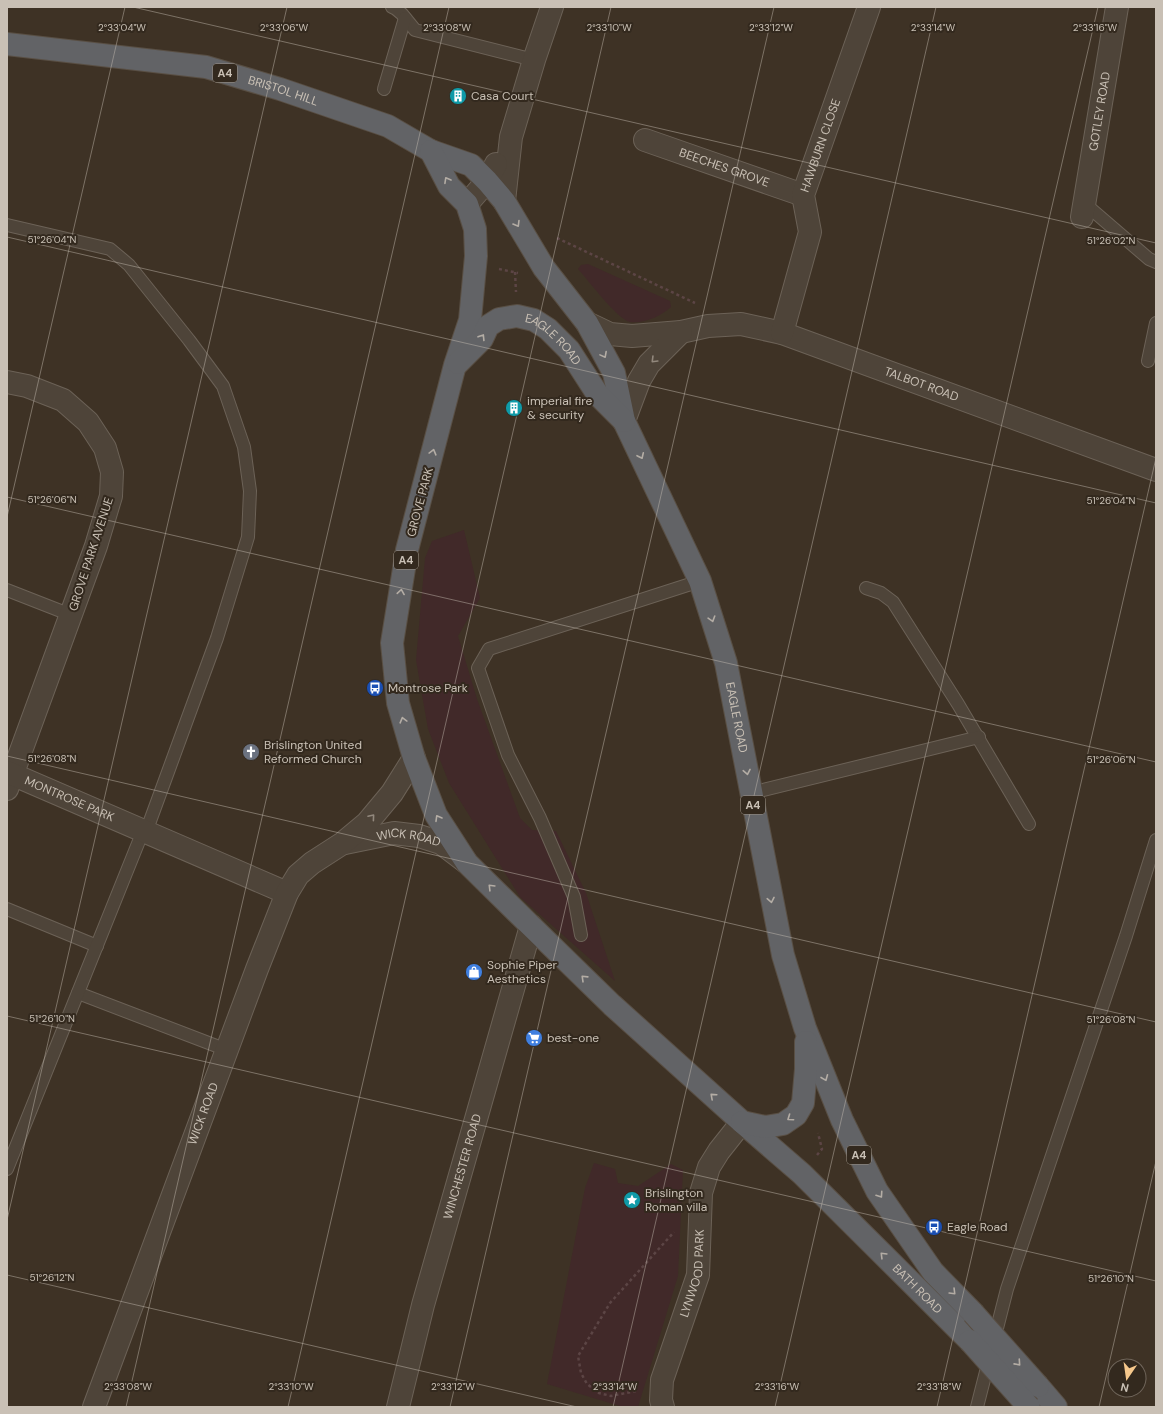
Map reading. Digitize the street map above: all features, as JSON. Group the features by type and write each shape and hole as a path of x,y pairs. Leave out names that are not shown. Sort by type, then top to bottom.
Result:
{"highway":[{"name":"BRISTOL HILL","path":"7,44 206,67 280,89 388,126 431,151 471,165 487,181"},
{"name":"A4","path":"431,151 449,186 467,204 474,229 476,266 470,320 456,365"},
{"name":"EAGLE ROAD","path":"487,181 504,201 544,268 587,323 614,373 624,421 700,581 726,663 783,956 805,1028 842,1120 877,1192 933,1272"},
{"name":"EAGLE ROAD","path":"456,365 482,339 488,326 499,319 517,316 534,320 548,329 569,350 598,395 624,421"},
{"name":"GROVE PARK","path":"414,758 398,703 392,643 407,550 456,365"},
{"name":"A4","path":"414,758 436,815 467,863 612,1005 802,1174"},
{"name":"EAGLE ROAD","path":"742,1122 765,1127 783,1124 796,1115 803,1103 806,1069 805,1028"},
{"name":"BATH ROAD","path":"802,1174 970,1341 1029,1407"},
{"name":"BATH ROAD","path":"933,1272 973,1313 1056,1407"}],"street":[{"path":"504,201 511,137 534,60 552,7"},
{"name":"HAWBURN CLOSE","path":"782,333 810,232 803,195 869,7"},
{"name":"GOTLEY ROAD","path":"1083,210 1117,7"},
{"path":"467,204 487,181 511,137"},
{"name":"BEECHES GROVE","path":"645,140 803,195"},
{"name":"TALBOT ROAD","path":"587,323 610,334 632,336 681,332 708,326 741,324 782,333 1156,470"},
{"path":"624,421 639,381 649,364 681,332"},
{"name":"GROVE PARK AVENUE","path":"7,382 27,386 63,400 88,422 105,448 112,472 111,496 96,546 9,779"},
{"name":"WICK ROAD","path":"94,1407 287,893 298,875 312,862 343,843 367,823 390,796 414,758"},
{"name":"MONTROSE PARK","path":"9,779 144,832 287,893"},
{"name":"WICK ROAD","path":"343,843 394,833 419,836 441,843 467,863"},
{"name":"WINCHESTER ROAD","path":"398,1407 423,1305 531,926"},
{"name":"LYNWOOD PARK","path":"662,1407 662,1380 698,1275 701,1193 709,1167 719,1150 742,1122"}],"lane":[{"path":"392,7 396,9 415,30 534,60"},
{"path":"384,89 405,18"},
{"path":"1083,210 1149,260 1156,262"},
{"path":"7,225 110,249 129,265 189,340 223,386 244,447 250,492 248,537 217,638 144,832 7,1169"},
{"path":"1148,361 1156,323"},
{"path":"581,935 574,896 540,818 508,755 478,668 489,649 700,581"},
{"path":"866,588 881,593 893,602 979,737 1029,824"},
{"path":"7,590 71,615"},
{"path":"751,794 979,737"},
{"path":"977,1407 1007,1289 1126,936 1156,840"},
{"path":"7,909 97,946"},
{"path":"78,993 227,1050"}],"path":[{"path":"556,237 698,304"},
{"path":"802,1174 822,1150 818,1131 826,1126 842,1120"},
{"path":"662,1384 630,1393 611,1396 599,1393 587,1384 580,1373 578,1356 610,1303 676,1230"}],"shaded area":[{"path":"588,264 670,301 671,307 646,321 630,322 625,320 603,299 578,269 581,265"},
{"path":"464,530 480,598 458,636 477,699 520,818 532,830 556,831 586,893 615,981 520,897 449,783 428,729 416,660 425,558 432,541"},
{"path":"594,1163 615,1169 618,1183 638,1186 671,1164 683,1170 678,1276 638,1407 623,1407 547,1384 585,1188"}],"place":[{"name":"Casa Court","path":"458,96"},
{"name":"imperial fire & security","path":"514,408"},
{"name":"Montrose Park","path":"375,688"},
{"name":"Brislington United Reformed Church","path":"251,752"},
{"name":"Sophie Piper Aesthetics","path":"474,972"},
{"name":"best-one","path":"534,1038"},
{"name":"Brislington Roman villa","path":"632,1200"},
{"name":"Eagle Road","path":"934,1227"}]}
